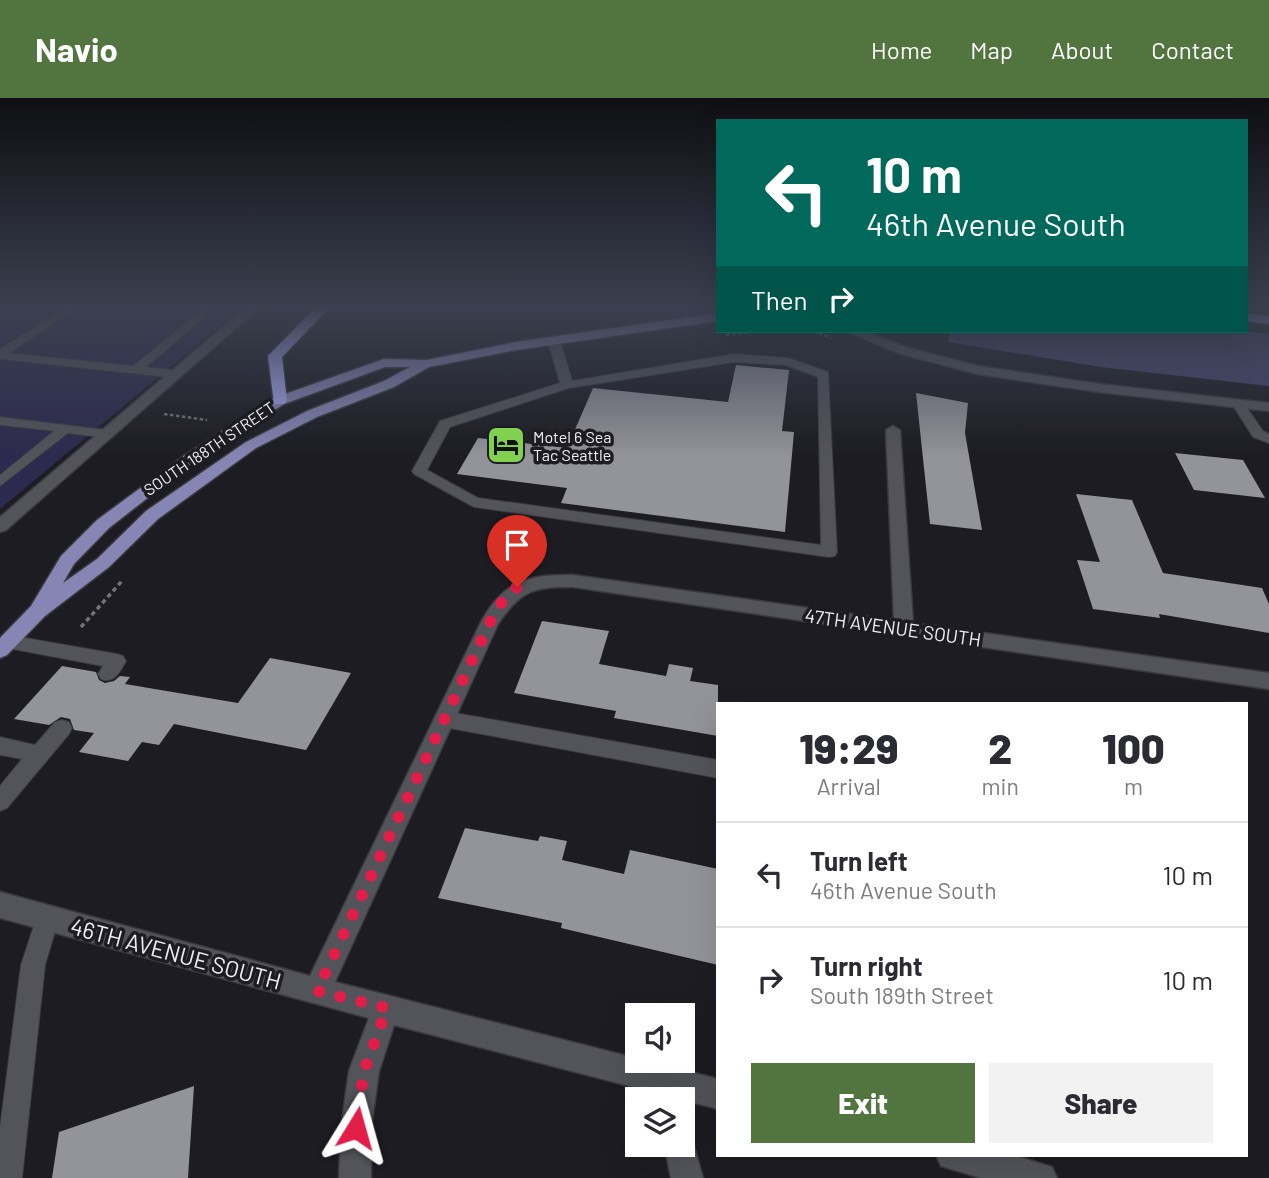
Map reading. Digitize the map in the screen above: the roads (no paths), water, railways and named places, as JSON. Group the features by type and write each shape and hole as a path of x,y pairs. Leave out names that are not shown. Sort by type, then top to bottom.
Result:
{"highway":[{"path":"276,355 279,401"}],"main road":[{"name":"SOUTH 188TH STREET","path":"38,611 67,560 103,524 190,458 279,401 384,363 427,363 471,355"},
{"name":"SOUTH 188TH STREET","path":"4,646 38,611 103,563 152,515 200,479 251,445 312,415 388,384 427,363"}],"street":[{"path":"0,526 198,355"},
{"path":"922,355 978,370 1269,407"},
{"path":"893,430 904,629"},
{"name":"47TH AVENUE SOUTH","path":"444,719 502,602 517,587 542,581 573,582 1269,681"},
{"path":"317,991 444,719"},
{"name":"46TH AVENUE SOUTH","path":"0,905 387,1008 658,1087"},
{"path":"355,1178 356,1128 364,1071 387,1008"},
{"name":"46TH AVENUE SOUTH","path":"695,1092 716,1094"},
{"path":"682,1157 687,1178"},
{"path":"960,1157 1041,1178"}],"lane":[{"path":"4,355 176,374"},
{"path":"136,370 154,355"},
{"path":"558,355 567,385"},
{"path":"734,358 788,362 824,375 828,552 474,502 419,471 444,424 567,385 734,358"},
{"path":"1238,404 1258,434 1269,439"},
{"path":"0,421 107,434"},
{"path":"0,482 65,429"},
{"path":"4,646 117,661 107,674"},
{"path":"444,719 716,769"},
{"path":"0,801 62,727"},
{"path":"0,746 39,754"},
{"path":"8,1178 33,965 47,918"}],"place":[{"name":"Motel 6 Sea Tac Seattle","path":"506,445"}]}
